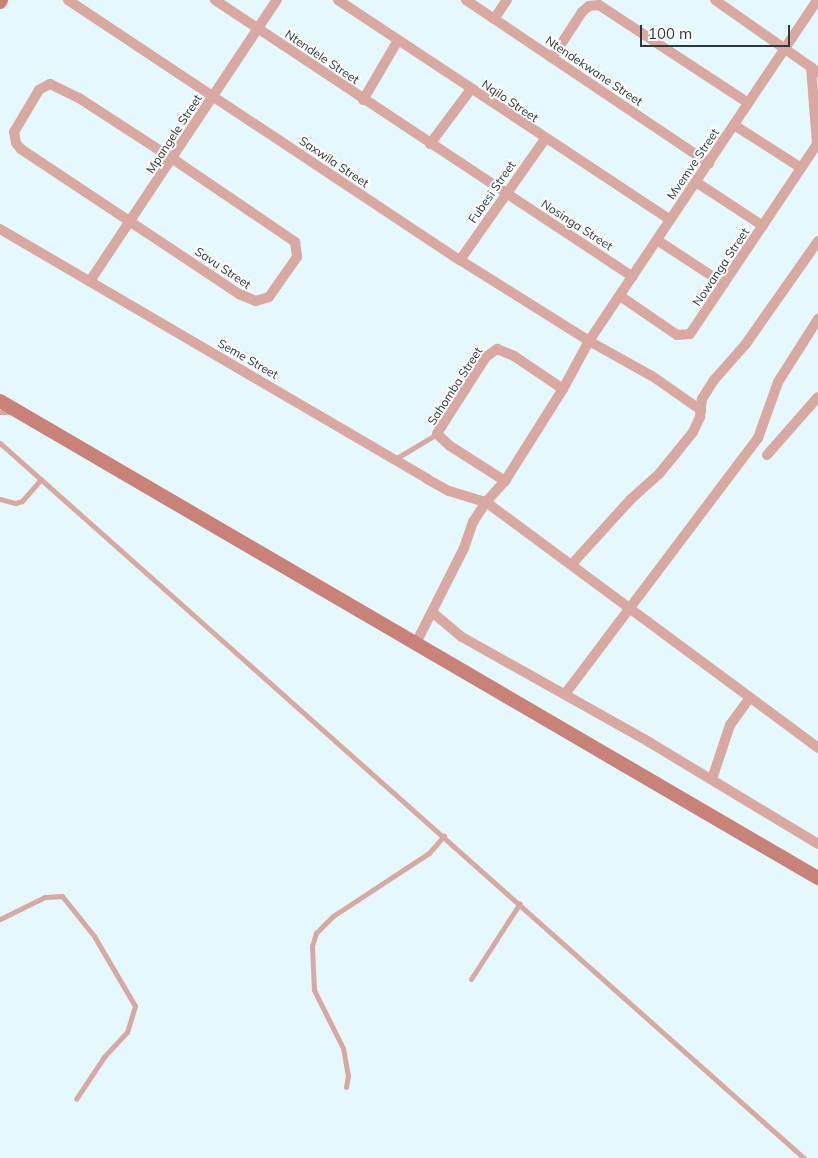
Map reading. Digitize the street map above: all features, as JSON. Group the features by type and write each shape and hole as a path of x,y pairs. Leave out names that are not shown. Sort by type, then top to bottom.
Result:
{"main road":[{"path":"0,401 818,878"}],"street":[{"name":"Saxwila Street","path":"68,0 460,260 588,342 652,376 701,410"},
{"name":"Ntendele Street","path":"215,0 363,100 398,40"},
{"name":"Mpangele Street","path":"90,281 132,222 277,0"},
{"name":"Nqilo Street","path":"338,0 545,139 670,220"},
{"name":"Ntendekwane Street","path":"466,0 709,163"},
{"path":"494,19 507,0"},
{"path":"715,0 815,70 818,144"},
{"path":"552,58 586,8 599,6 748,103"},
{"name":"Mvemve Street","path":"588,342 785,48 816,8"},
{"name":"Savu Street","path":"46,84 59,86 173,158 295,242 299,252 268,297 248,300 132,222 16,143 14,132 39,90 46,84"},
{"path":"430,144 470,89"},
{"name":"Nosinga Street","path":"363,100 633,277"},
{"path":"734,125 800,167"},
{"name":"Fubesi Street","path":"460,260 545,139"},
{"name":"Nowanga Street","path":"620,296 677,335 686,336 724,284 800,167 818,144"},
{"path":"696,182 763,226"},
{"name":"Seme Street","path":"0,230 449,491 486,502 572,564 749,699 818,748"},
{"path":"657,240 724,284"},
{"path":"572,564 630,500 659,474 693,432 701,410 702,399 714,380 745,345 818,241"},
{"path":"565,694 758,438 770,413 778,382 818,319"},
{"path":"416,644 464,548 472,522 486,502 505,481 563,389 588,342"},
{"name":"Sahomba Street","path":"505,481 462,454 437,434 486,357 497,349 514,356 563,389"},
{"path":"767,455 818,397"},
{"path":"432,612 462,637 712,779 818,844"},
{"path":"712,779 730,726 749,699"}],"lane":[{"path":"0,412 20,412"},
{"path":"396,459 437,434"},
{"path":"0,443 520,903 804,1158"},
{"path":"0,499 15,504 22,502 41,479"},
{"path":"346,1087 348,1076 343,1048 314,990 312,946 316,933 333,916 429,853 444,836"},
{"path":"0,919 45,897 62,896 94,936 135,1006 127,1032 104,1057 76,1099"},
{"path":"471,979 520,903"}]}
